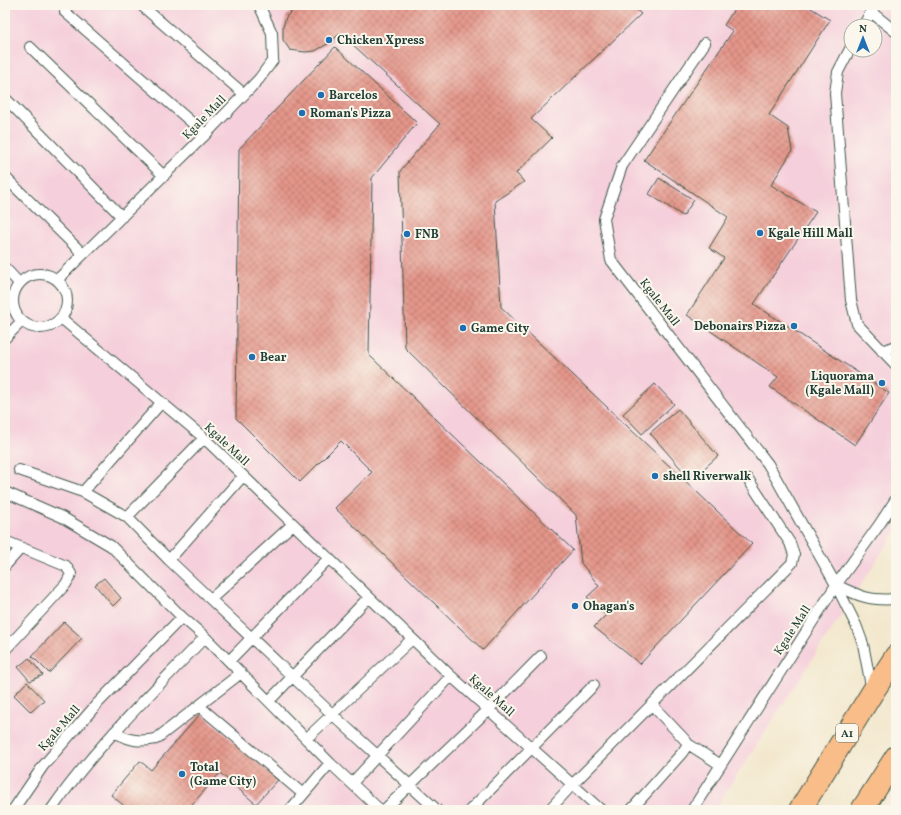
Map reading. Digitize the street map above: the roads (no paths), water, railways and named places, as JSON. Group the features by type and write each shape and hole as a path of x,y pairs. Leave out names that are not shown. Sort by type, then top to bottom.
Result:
{"highway":[{"name":"A1","path":"800,810 896,656"},
{"path":"862,810 896,757"}],"lane":[{"path":"141,5 244,94"},
{"name":"Kgale Mall","path":"57,280 164,176 259,79 273,60 272,33 259,5"},
{"path":"65,12 205,134"},
{"path":"868,18 871,12 878,18"},
{"path":"883,22 896,32"},
{"name":"Kgale Mall","path":"705,43 622,166 604,219 611,260 768,464 836,585 856,625 863,644 872,693"},
{"path":"30,47 164,176"},
{"path":"846,58 838,72 835,93 851,300 857,324 896,365"},
{"path":"5,98 122,217"},
{"path":"5,177 83,254"},
{"path":"5,268 19,283"},
{"path":"38,274 48,275 57,280 64,288 67,298 66,309 61,318 52,324 42,327 32,326 22,321 16,313 13,303 14,292 19,283 28,277 38,274"},
{"name":"Kgale Mall","path":"61,318 204,438 451,676 601,810"},
{"path":"5,338 22,321"},
{"path":"882,351 896,346"},
{"path":"83,492 161,403"},
{"path":"127,517 204,438"},
{"path":"19,470 83,492 127,517 169,560 251,638 438,810"},
{"path":"169,560 243,476"},
{"path":"549,810 792,563 794,555 790,543 748,479"},
{"path":"5,492 62,517 112,546 330,763 380,810"},
{"name":"Kgale Mall","path":"692,810 836,585 896,499"},
{"path":"211,599 293,524"},
{"path":"5,541 66,566 71,574 66,584 5,650"},
{"path":"5,566 21,548"},
{"path":"228,661 329,558"},
{"path":"836,585 861,597 880,600 896,599"},
{"path":"269,701 369,597"},
{"name":"Kgale Mall","path":"14,810 43,766 97,704 182,617"},
{"path":"51,810 71,781 114,732 204,637"},
{"path":"306,739 412,639"},
{"path":"384,810 488,710 541,656"},
{"path":"114,732 126,738 141,742 156,739 241,674"},
{"path":"352,783 451,676"},
{"path":"470,810 594,685"},
{"path":"652,705 688,744 721,766"},
{"path":"199,706 303,794"},
{"path":"631,810 682,753 688,744"},
{"path":"290,810 330,763"}],"place":[{"name":"Chicken Xpress","path":"329,40"},
{"name":"Barcelos","path":"321,95"},
{"name":"Roman's Pizza","path":"302,113"},
{"name":"Kgale Hill Mall","path":"760,233"},
{"name":"FNB","path":"407,234"},
{"name":"Debonairs Pizza","path":"794,326"},
{"name":"Game City","path":"463,328"},
{"name":"Bear","path":"252,357"},
{"name":"Liquorama (Kgale Mall)","path":"882,383"},
{"name":"shell Riverwalk","path":"655,476"},
{"name":"Ohagan's","path":"575,606"},
{"name":"Total (Game City)","path":"182,774"}]}
